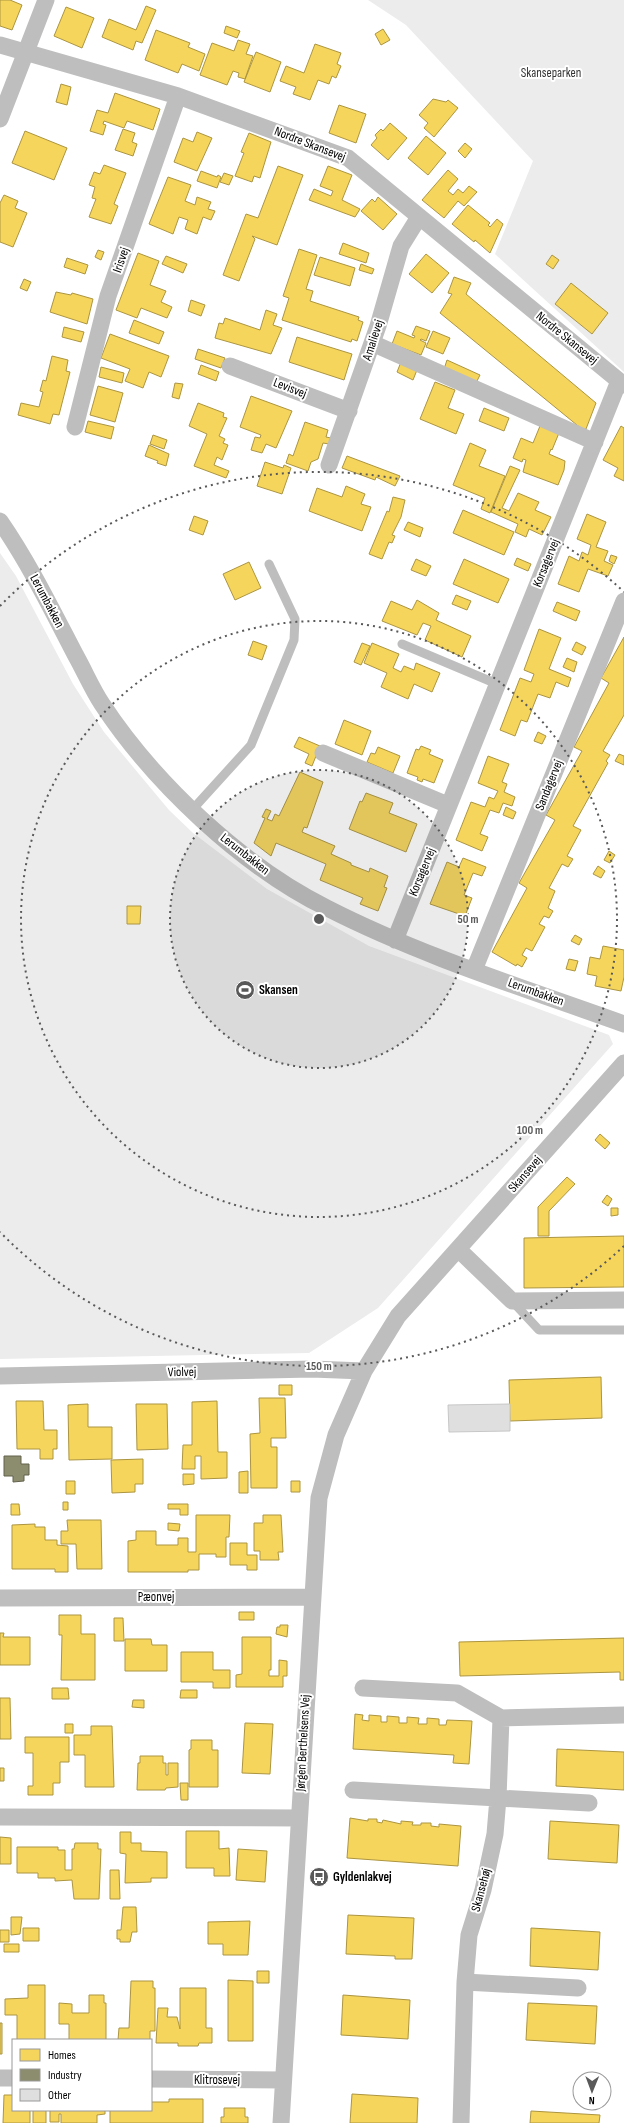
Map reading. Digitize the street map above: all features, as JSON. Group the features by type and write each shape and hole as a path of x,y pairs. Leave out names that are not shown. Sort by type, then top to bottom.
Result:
{"street":[{"path":"0,119 24,52 46,0"},
{"name":"Nordre Skansevej","path":"0,45 178,96 348,158 622,383"},
{"name":"Irisvej","path":"75,427 108,296 178,96"},
{"name":"Amalievej","path":"329,465 372,343 400,246 419,217"},
{"path":"372,343 594,442"},
{"name":"Levisvej","path":"230,366 349,411"},
{"name":"Korsagervej","path":"395,940 594,442 622,383"},
{"name":"Lerumbakken","path":"0,520 19,548 102,704 144,760 192,810 254,864 325,908 395,940 624,1024"},
{"name":"Sandagervej","path":"474,970 624,600"},
{"path":"323,753 448,805"},
{"name":"Skansevej","path":"364,1371 398,1316 624,1063"},
{"path":"458,1249 512,1301 624,1300"},
{"name":"Violvej","path":"0,1376 312,1369 364,1371"},
{"name":"Jørgen Berthelsens Vej","path":"281,2123 319,1498 336,1435 364,1371"},
{"name":"Pæonvej","path":"0,1598 312,1597"},
{"path":"363,1688 457,1693 501,1718 624,1715"},
{"name":"Skansehøj","path":"461,2123 465,1982 469,1935 483,1890 495,1834 501,1718"},
{"path":"353,1790 589,1803"},
{"path":"0,1817 299,1818"},
{"path":"465,1982 578,1988"},
{"path":"0,2078 12,2078"},
{"name":"Klitrosevej","path":"152,2079 283,2080"}],"lane":[{"path":"192,810 251,745 294,640 295,619 269,564"},
{"path":"402,644 497,684"},
{"path":"512,1301 540,1330 624,1330"}],"green space":[{"name":"Skanseparken","path":"368,0 624,0 624,372 495,254 533,161 406,25"},
{"name":"Skansen","path":"0,553 16,576 73,684 104,732 169,810 193,833 267,889 369,946 609,1035 613,1044 378,1308 309,1353 0,1359"}],"building: Homes":[{"path":"0,0 10,0 22,5 12,30 0,26"},
{"path":"146,6 156,10 142,43 136,41 133,50 102,37 109,19 136,30"},
{"path":"66,7 94,18 82,48 54,36"},
{"path":"226,26 240,31 237,38 224,33"},
{"path":"383,29 390,40 381,45 375,34"},
{"path":"156,30 190,43 188,47 205,54 199,71 182,64 178,73 145,60"},
{"path":"238,40 250,44 246,54 253,56 245,79 238,77 239,73 233,71 227,85 200,75 212,43 234,51"},
{"path":"315,44 341,53 337,64 341,66 336,78 332,76 329,84 318,80 310,100 293,94 296,87 280,81 286,66 304,73"},
{"path":"256,52 281,62 270,92 244,82"},
{"path":"61,84 71,87 67,105 56,102"},
{"path":"115,93 160,109 153,130 127,121 124,128 104,121 103,124 106,125 103,135 90,131 97,110 108,113"},
{"path":"433,99 446,102 448,100 458,108 434,137 424,128 428,123 419,115"},
{"path":"339,105 366,114 356,143 329,133"},
{"path":"390,123 407,138 388,160 371,145 377,138 375,135 381,129 383,131"},
{"path":"123,129 135,133 132,142 137,144 133,156 115,150"},
{"path":"25,131 67,148 54,180 12,163"},
{"path":"197,132 212,138 197,171 174,162 183,138 193,142"},
{"path":"249,133 271,142 260,178 254,176 252,182 235,176 244,153 241,152"},
{"path":"426,136 446,153 428,175 408,158"},
{"path":"465,143 472,149 465,158 458,151"},
{"path":"104,165 126,173 114,204 118,206 111,224 89,217 96,199 92,198 95,187 89,185 94,172 100,174"},
{"path":"278,166 303,175 277,245 252,236 255,239 239,281 223,275 246,214 258,218"},
{"path":"328,166 352,175 342,200 360,209 355,217 309,200 314,189 331,196 333,191 320,186"},
{"path":"448,170 458,179 448,191 453,195 458,189 463,193 469,186 477,192 464,206 458,201 444,218 422,200"},
{"path":"201,171 221,177 217,188 197,181"},
{"path":"224,173 233,176 229,185 220,182"},
{"path":"168,177 191,185 185,201 195,205 197,197 211,202 208,209 215,211 211,220 203,217 197,234 185,229 188,220 179,217 173,234 149,224"},
{"path":"4,195 18,201 15,208 27,213 13,247 0,242 0,203"},
{"path":"378,197 397,214 383,230 361,211 372,199 375,202"},
{"path":"468,205 490,223 488,225 490,227 497,219 503,224 490,253 475,240 474,242 452,224"},
{"path":"343,243 369,253 366,263 339,254"},
{"path":"299,249 317,255 306,289 313,291 310,301 359,317 358,320 363,322 357,341 352,339 351,342 282,320 289,298 283,296"},
{"path":"98,250 104,252 101,260 95,257"},
{"path":"138,253 159,261 150,285 166,291 161,302 172,307 167,318 141,308 137,318 116,310"},
{"path":"426,254 449,273 432,293 409,274"},
{"path":"552,255 559,260 553,269 546,264"},
{"path":"166,256 187,264 183,273 162,264"},
{"path":"320,257 355,268 350,286 314,275"},
{"path":"67,258 88,265 85,274 64,267"},
{"path":"361,264 374,269 372,274 359,270"},
{"path":"454,277 471,283 466,294 596,403 586,429 583,430 440,313 452,294 448,293"},
{"path":"24,279 31,282 27,291 20,288"},
{"path":"571,283 608,313 592,334 555,304"},
{"path":"56,292 71,295 72,293 93,299 87,324 50,312"},
{"path":"191,300 205,305 201,316 188,311"},
{"path":"266,310 277,314 273,325 282,328 271,354 215,338 219,323 223,324 225,318 260,330"},
{"path":"134,320 164,332 159,344 129,333"},
{"path":"416,326 430,331 426,341 420,340 426,343 421,355 392,344 397,331 414,338 415,336 412,335"},
{"path":"64,327 84,332 81,342 62,337"},
{"path":"433,331 450,338 443,354 426,347"},
{"path":"110,334 169,356 161,377 149,372 143,388 125,381 130,369 101,358"},
{"path":"297,337 352,354 344,380 289,362"},
{"path":"198,349 225,358 221,368 195,359"},
{"path":"52,356 68,360 66,371 70,372 59,415 53,414 50,424 18,415 21,403 39,407 43,392 40,391 43,380 46,381"},
{"path":"447,360 480,375 476,383 444,369"},
{"path":"401,362 417,370 413,380 397,372"},
{"path":"201,365 219,372 216,381 198,374"},
{"path":"101,367 124,373 122,383 99,377"},
{"path":"435,382 455,390 448,408 464,414 456,434 420,419"},
{"path":"175,383 183,384 179,399 172,397"},
{"path":"98,386 123,393 115,422 90,415"},
{"path":"251,396 292,411 276,448 266,444 262,453 251,450 255,437 260,438 261,435 240,427"},
{"path":"198,403 224,413 223,417 227,418 219,436 225,439 223,443 228,445 222,460 217,457 214,465 229,471 226,478 194,466 207,434 189,426"},
{"path":"484,408 509,418 504,431 479,421"},
{"path":"88,421 114,427 111,439 85,432"},
{"path":"305,422 328,430 326,437 331,438 329,444 323,443 318,459 311,462 308,471 286,463 289,454 293,456"},
{"path":"540,426 559,433 549,454 565,461 564,470 558,485 523,472 526,460 523,459 522,462 513,458 521,438 533,443"},
{"path":"621,426 624,428 624,481 614,476 618,468 603,460"},
{"path":"153,435 167,440 164,449 150,444"},
{"path":"470,443 486,450 479,466 505,476 490,513 481,509 485,498 453,485"},
{"path":"149,445 169,454 166,466 145,456"},
{"path":"347,456 400,476 395,486 376,477 375,480 342,468"},
{"path":"265,462 283,468 284,465 291,468 282,494 257,486"},
{"path":"510,466 520,470 502,508 509,511 518,493 539,502 535,510 551,517 542,535 529,529 526,537 515,532 518,524 491,512"},
{"path":"346,486 365,494 361,504 371,507 362,531 309,511 317,488 342,497"},
{"path":"393,497 405,500 401,517 392,535 395,536 392,543 389,542 382,559 369,554 387,511 389,512"},
{"path":"463,510 514,532 504,555 453,533"},
{"path":"587,514 606,522 596,547 608,551 604,561 613,565 608,576 588,569 579,592 558,584 569,556 579,561 582,552 588,555 591,545 577,539"},
{"path":"194,516 208,521 203,535 189,530"},
{"path":"408,522 423,528 420,537 404,530"},
{"path":"611,555 617,557 614,564 609,561"},
{"path":"517,558 531,564 528,571 514,565"},
{"path":"416,559 431,566 426,576 411,570"},
{"path":"464,559 509,579 498,603 453,584"},
{"path":"249,562 261,588 235,600 223,574"},
{"path":"456,595 471,601 467,610 452,604"},
{"path":"417,600 439,613 436,620 471,636 462,657 425,640 431,626 423,623 417,635 382,621 391,601 412,610"},
{"path":"557,602 580,611 576,621 553,611"},
{"path":"539,629 561,638 549,669 571,678 568,687 556,682 550,698 538,694 527,722 521,720 515,736 500,730 520,678 531,682 534,674 524,670"},
{"path":"624,637 624,715 603,751 610,755 606,761 608,763 573,826 581,830 567,856 573,859 568,867 562,864 549,888 555,891 548,908 553,911 549,918 544,916 539,924 545,927 532,951 526,948 522,955 527,958 522,967 517,964 516,966 492,952 527,888 519,883 555,820 546,815 582,751 574,747 609,683 601,678"},
{"path":"253,641 267,646 262,660 248,655"},
{"path":"576,642 586,647 582,655 572,650"},
{"path":"362,643 370,646 361,665 354,662"},
{"path":"372,643 399,654 393,668 401,672 404,666 414,670 416,663 440,673 432,692 414,684 408,699 381,687 387,673 364,663"},
{"path":"567,658 577,662 574,672 563,667"},
{"path":"344,720 371,731 362,755 335,744"},
{"path":"538,732 546,736 542,744 534,741"},
{"path":"299,737 320,746 312,766 305,763 309,754 294,747"},
{"path":"421,746 431,750 429,754 443,760 434,783 423,779 422,782 417,780 418,777 407,773 416,749 419,750"},
{"path":"378,747 400,756 393,773 367,762 371,753 375,754"},
{"path":"619,754 624,756 624,765 615,761"},
{"path":"488,756 509,764 502,782 507,784 504,792 515,797 512,806 503,803 499,813 490,810 480,834 488,837 482,851 456,840 471,802 485,807 489,797 494,799 498,791 478,783"},
{"path":"300,772 323,782 307,828 304,827 302,832 335,846 331,854 351,863 351,865 369,872 370,868 388,876 384,887 387,888 378,911 360,904 363,898 320,880 326,864 276,843 271,856 254,843 265,818 262,817 266,809 271,811 267,819 272,821 275,814 279,816"},
{"path":"366,793 393,803 389,813 417,824 406,852 349,829 360,801 362,802"},
{"path":"506,807 516,812 513,819 503,815"},
{"path":"609,851 615,855 610,863 604,860"},
{"path":"463,858 486,867 482,876 473,873 464,895 472,898 465,916 430,904 447,862 459,867"},
{"path":"598,866 605,871 601,878 593,874"},
{"path":"127,906 141,906 140,924 127,924"},
{"path":"575,935 582,939 579,945 571,941"},
{"path":"603,946 624,950 624,977 621,991 595,986 597,976 587,974 590,957 600,959"},
{"path":"569,959 578,961 575,971 566,969"},
{"path":"600,1134 610,1143 605,1149 595,1140"},
{"path":"567,1177 575,1184 549,1211 549,1236 538,1236 538,1207"},
{"path":"607,1195 612,1199 608,1206 602,1202"},
{"path":"611,1208 618,1208 618,1215 611,1216"},
{"path":"624,1236 624,1287 524,1288 524,1238"},
{"path":"601,1377 602,1418 510,1421 509,1380"},
{"path":"279,1385 292,1385 292,1395 279,1395"},
{"path":"259,1398 285,1398 286,1438 271,1438 271,1447 277,1447 277,1488 251,1488 250,1434 260,1433"},
{"path":"16,1401 43,1401 44,1430 57,1430 57,1449 53,1449 53,1459 40,1459 40,1449 17,1449"},
{"path":"217,1401 218,1452 227,1452 227,1478 201,1479 201,1456 195,1456 195,1469 182,1469 183,1445 192,1445 192,1402"},
{"path":"88,1404 88,1427 112,1427 112,1459 69,1460 68,1405"},
{"path":"136,1404 167,1404 168,1449 137,1450"},
{"path":"143,1459 143,1484 135,1484 135,1492 112,1493 111,1460"},
{"path":"248,1471 248,1493 239,1493 239,1472"},
{"path":"183,1474 194,1474 194,1484 183,1485"},
{"path":"66,1481 75,1481 75,1494 66,1494"},
{"path":"291,1481 300,1481 300,1492 291,1492"},
{"path":"63,1502 68,1502 68,1510 63,1510"},
{"path":"11,1504 19,1504 20,1515 11,1515"},
{"path":"168,1504 188,1504 188,1515 180,1515 180,1509 168,1509"},
{"path":"196,1515 230,1515 229,1537 226,1537 226,1557 216,1557 216,1554 199,1554 199,1570 188,1570 188,1572 128,1572 128,1541 136,1540 136,1531 156,1531 156,1545 178,1545 178,1538 188,1538 188,1552 196,1552"},
{"path":"263,1515 281,1515 283,1552 278,1552 279,1560 260,1560 260,1551 254,1551 254,1523 263,1523"},
{"path":"67,1520 101,1520 102,1569 77,1569 76,1544 61,1544 61,1531 68,1531"},
{"path":"168,1523 180,1524 179,1531 168,1530"},
{"path":"35,1524 35,1527 45,1527 45,1540 57,1540 57,1545 68,1546 68,1572 55,1572 55,1569 12,1569 12,1525"},
{"path":"230,1543 247,1543 247,1555 257,1555 257,1570 247,1570 247,1565 230,1565"},
{"path":"239,1612 254,1612 254,1620 239,1620"},
{"path":"59,1615 81,1615 81,1634 95,1634 95,1680 61,1680 62,1635 59,1635"},
{"path":"114,1618 123,1618 124,1641 114,1641"},
{"path":"280,1625 288,1625 287,1637 276,1634 277,1627 280,1627"},
{"path":"0,1633 4,1633 3,1637 30,1637 30,1665 0,1665"},
{"path":"242,1637 271,1637 271,1670 269,1670 269,1676 279,1676 279,1660 287,1661 287,1676 283,1676 283,1687 236,1687 236,1675 242,1674"},
{"path":"624,1638 624,1680 620,1680 620,1672 460,1676 459,1642"},
{"path":"125,1639 151,1639 152,1645 167,1645 167,1671 125,1671"},
{"path":"181,1652 213,1652 213,1670 230,1670 230,1688 213,1688 213,1682 181,1682"},
{"path":"52,1688 68,1688 69,1699 52,1699"},
{"path":"181,1690 197,1690 197,1698 180,1698"},
{"path":"0,1698 10,1698 11,1739 0,1739"},
{"path":"133,1700 144,1700 144,1708 132,1707"},
{"path":"355,1714 363,1715 362,1720 369,1721 369,1715 381,1716 381,1722 387,1722 387,1716 399,1717 399,1723 407,1723 407,1717 419,1718 418,1724 427,1724 427,1718 439,1719 439,1725 446,1725 447,1720 472,1721 469,1764 453,1763 454,1755 353,1749"},
{"path":"245,1723 273,1724 270,1774 242,1773"},
{"path":"65,1724 73,1724 73,1733 65,1733"},
{"path":"91,1726 112,1726 114,1787 85,1787 85,1755 74,1755 74,1735 91,1735"},
{"path":"25,1737 69,1737 69,1762 60,1762 60,1783 53,1783 53,1795 28,1795 28,1786 33,1786 33,1753 25,1753"},
{"path":"191,1740 212,1740 212,1750 218,1750 218,1787 189,1787 189,1750 191,1749"},
{"path":"557,1749 624,1752 624,1790 556,1786"},
{"path":"140,1756 163,1756 163,1763 166,1763 166,1775 168,1775 168,1763 178,1763 178,1787 166,1788 165,1790 137,1790 138,1763 140,1763"},
{"path":"0,1768 4,1768 4,1781 0,1781"},
{"path":"180,1783 188,1783 188,1800 181,1800"},
{"path":"350,1818 368,1821 368,1819 377,1819 377,1822 382,1823 383,1820 401,1824 401,1821 413,1822 412,1825 431,1823 431,1826 439,1827 439,1824 461,1826 458,1866 347,1858"},
{"path":"550,1821 619,1825 617,1863 548,1859"},
{"path":"186,1831 219,1831 219,1849 229,1848 230,1876 214,1876 214,1868 186,1868"},
{"path":"120,1832 131,1832 131,1843 141,1843 141,1851 167,1852 167,1878 151,1878 151,1882 125,1883 126,1854 120,1853"},
{"path":"0,1837 11,1838 11,1864 0,1864"},
{"path":"75,1843 98,1843 98,1849 101,1849 99,1899 74,1899 72,1880 55,1881 55,1878 38,1878 38,1873 17,1873 17,1847 58,1847 58,1850 65,1850 65,1870 72,1870 72,1849 74,1849"},
{"path":"238,1849 267,1851 265,1882 236,1880"},
{"path":"110,1870 119,1870 120,1899 110,1899"},
{"path":"123,1907 136,1907 137,1932 132,1932 130,1942 120,1942 120,1939 117,1939 117,1930 121,1930"},
{"path":"348,1915 414,1918 412,1959 395,1959 395,1956 346,1954"},
{"path":"11,1917 22,1917 20,1934 11,1935"},
{"path":"250,1921 248,1955 223,1955 223,1944 208,1944 208,1922"},
{"path":"23,1928 39,1928 39,1941 23,1941"},
{"path":"531,1928 600,1932 598,1970 530,1966"},
{"path":"0,1930 9,1930 9,1942 0,1942"},
{"path":"4,1944 19,1944 19,1952 4,1952"},
{"path":"257,1971 269,1971 269,1983 257,1983"},
{"path":"228,1980 253,1981 253,2041 228,2041"},
{"path":"131,1981 153,1981 153,1988 155,1988 155,2031 150,2031 150,2039 118,2039 119,2028 129,2028"},
{"path":"28,1985 45,1985 45,2039 17,2039 17,2015 5,2015 5,1999 28,1998"},
{"path":"180,1988 206,1988 206,2028 212,2028 212,2043 199,2043 198,2046 178,2046 178,2043 156,2043 158,2008 168,2008 167,2017 177,2017 180,2029"},
{"path":"89,1995 104,1995 104,2003 106,2003 106,2039 69,2039 69,2024 59,2024 59,2003 72,2004 72,2013 89,2013"},
{"path":"343,1995 410,2000 408,2039 341,2035"},
{"path":"528,2003 597,2006 595,2044 526,2040"},
{"path":"0,2023 2,2023 2,2054 0,2054"},
{"path":"352,2094 418,2098 417,2123 350,2123"},
{"path":"4,2095 12,2095 12,2111 30,2111 30,2123 3,2123"},
{"path":"169,2099 203,2099 203,2123 110,2123 110,2111 152,2111 152,2102 169,2102"},
{"path":"224,2108 245,2108 245,2117 248,2117 248,2123 221,2123 221,2117 224,2117"},
{"path":"33,2111 46,2111 46,2123 33,2123"},
{"path":"50,2111 105,2111 105,2114 97,2115 97,2123 61,2123 61,2114 59,2114 59,2122 50,2122"},
{"path":"531,2111 600,2115 599,2123 530,2123"}],"building: Industry":[{"path":"4,1456 21,1456 21,1464 29,1464 29,1475 24,1475 24,1481 13,1482 13,1476 4,1476"}],"building: Other":[{"path":"510,1404 510,1431 449,1432 448,1405"}],"place":[{"name":"Skansen","path":"245,990"},
{"name":"Gyldenlakvej","path":"319,1877"}]}
